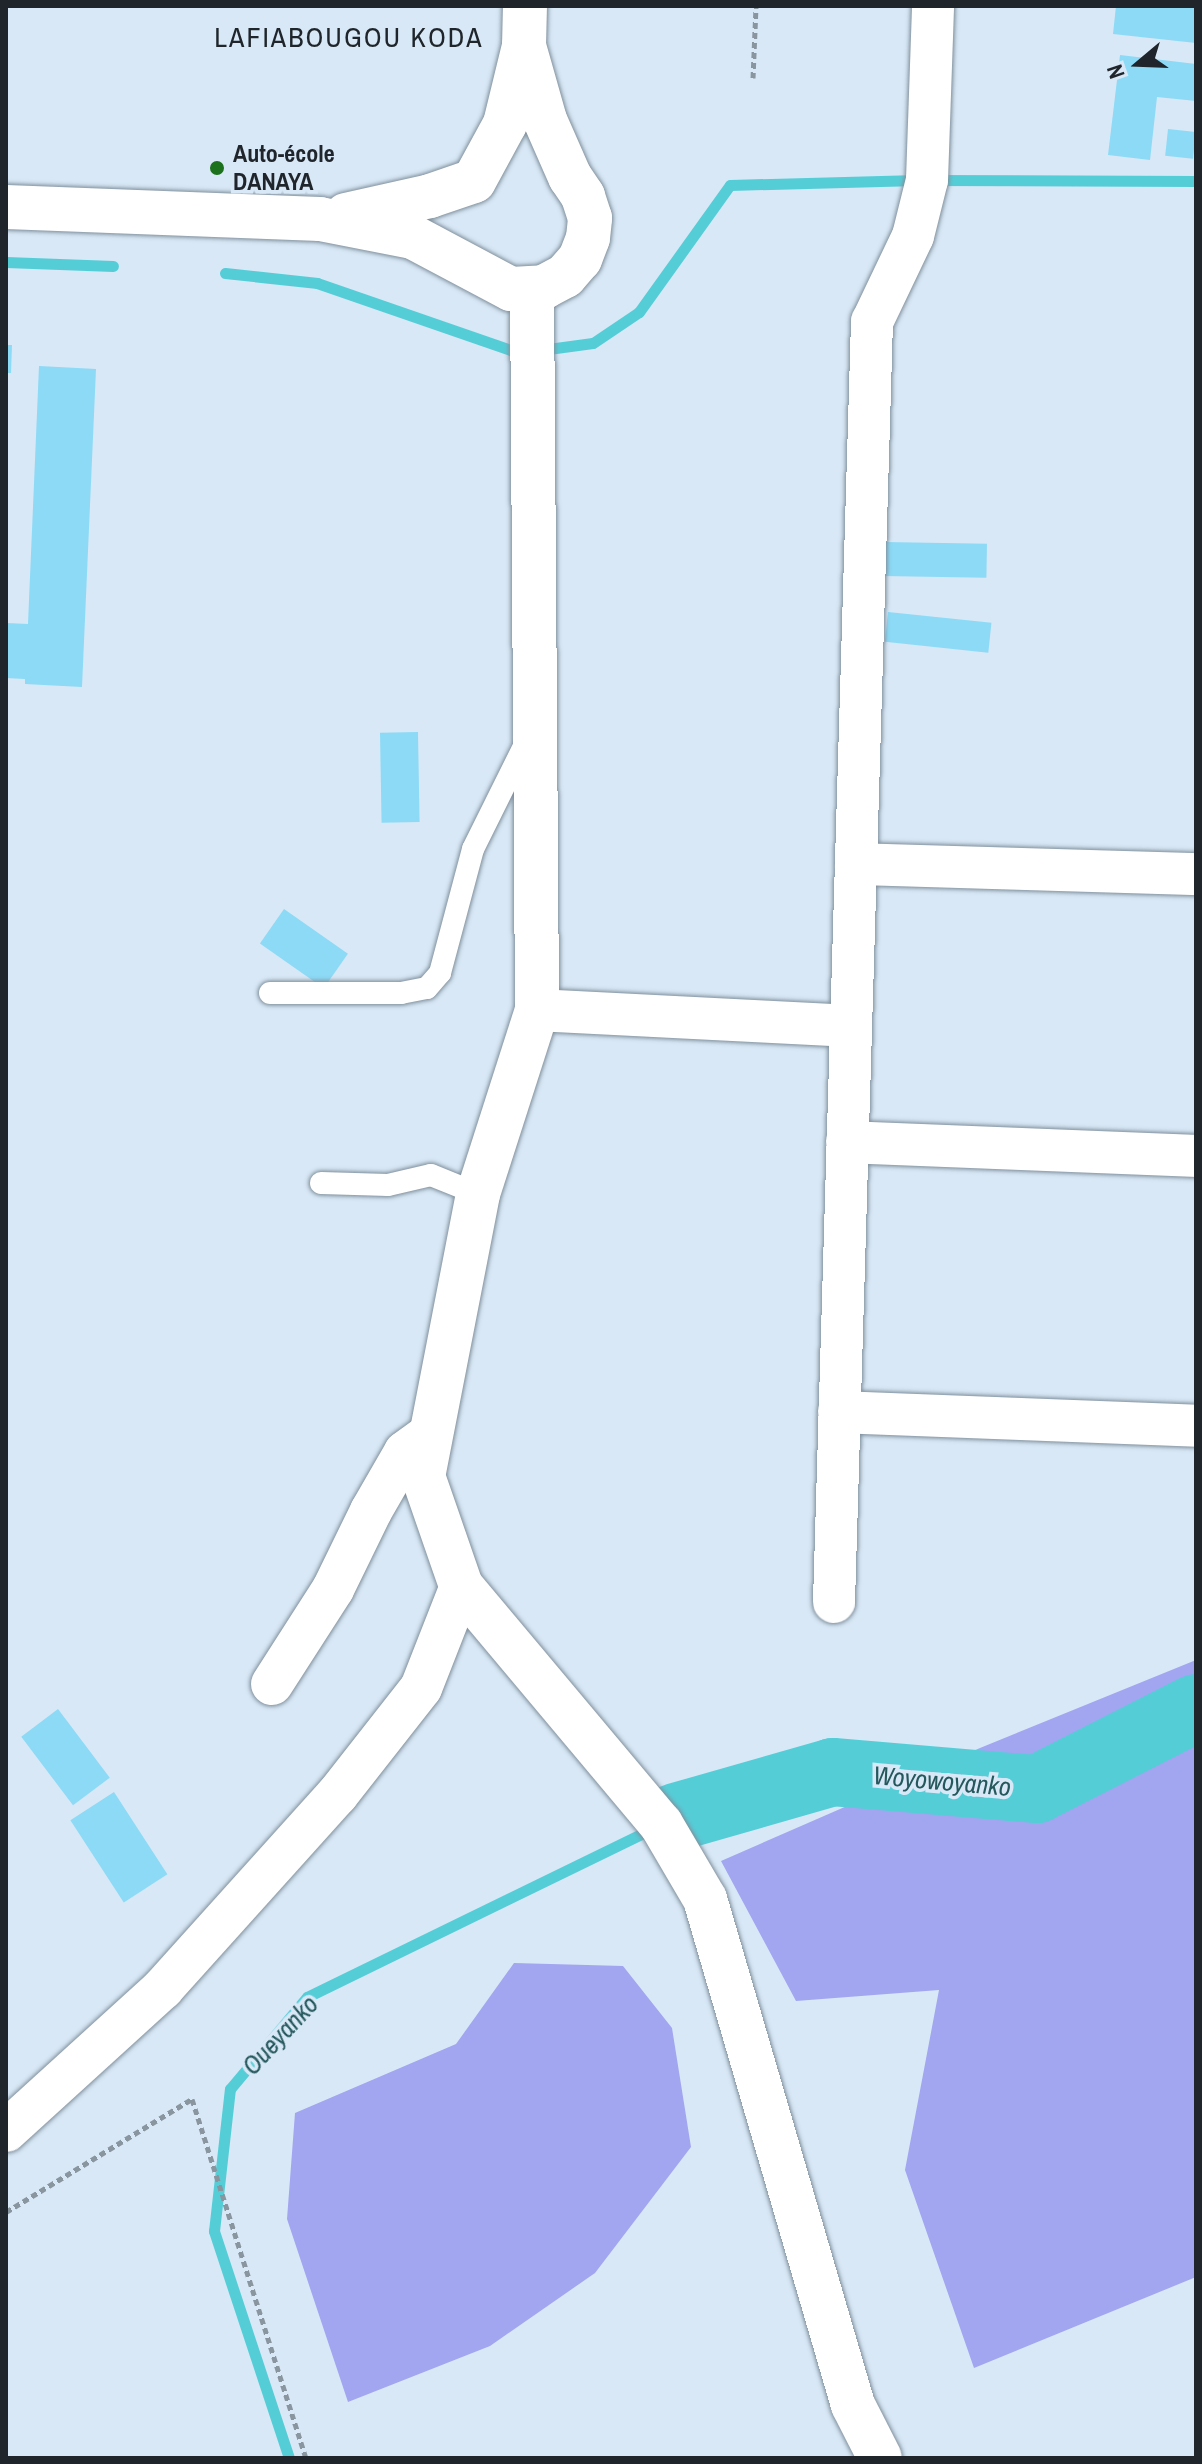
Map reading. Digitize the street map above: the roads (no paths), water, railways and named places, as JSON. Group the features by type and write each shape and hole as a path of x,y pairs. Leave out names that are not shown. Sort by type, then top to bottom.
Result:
{"street":[{"path":"834,1602 872,322 913,236 927,180 933,6"},
{"path":"6,207 320,219 413,237 511,289 544,287 565,276 580,259 588,238 590,218 583,196 570,177 545,120 525,26"},
{"path":"482,276 462,248 458,216 465,194 505,124 525,26"},
{"path":"320,219 388,208 474,181 491,166 515,158 537,160 570,177"},
{"path":"532,288 537,1010 478,1194 423,1476 461,1586 661,1824 705,1899 853,2405 880,2458"},
{"path":"856,864 1196,874"},
{"path":"537,1010 851,1026"},
{"path":"847,1142 1196,1156"},
{"path":"839,1412 1196,1426"},
{"path":"272,1684 333,1589 405,1452 431,1433"},
{"path":"6,2131 163,1988 337,1795 421,1688 461,1586"}],"lane":[{"path":"270,993 401,993 427,988 440,973 473,849 535,723"},
{"path":"321,1183 388,1185 431,1175 478,1194"}],"waterway":[{"path":"541,350 593,343 639,312 730,185 927,180 1196,181"},
{"path":"6,262 113,266"},
{"path":"225,273 317,283 511,350 524,350"},
{"name":"Woyowoyanko","path":"676,1817 833,1772 1037,1789 1196,1708"},
{"name":"Oueyanko","path":"289,2458 214,2231 230,2089 307,1997 653,1828"}],"place":[{"name":"Auto-école DANAYA","path":"217,168"}],"district":[{"name":"LAFIABOUGOU KODA","path":"349,37"}]}
